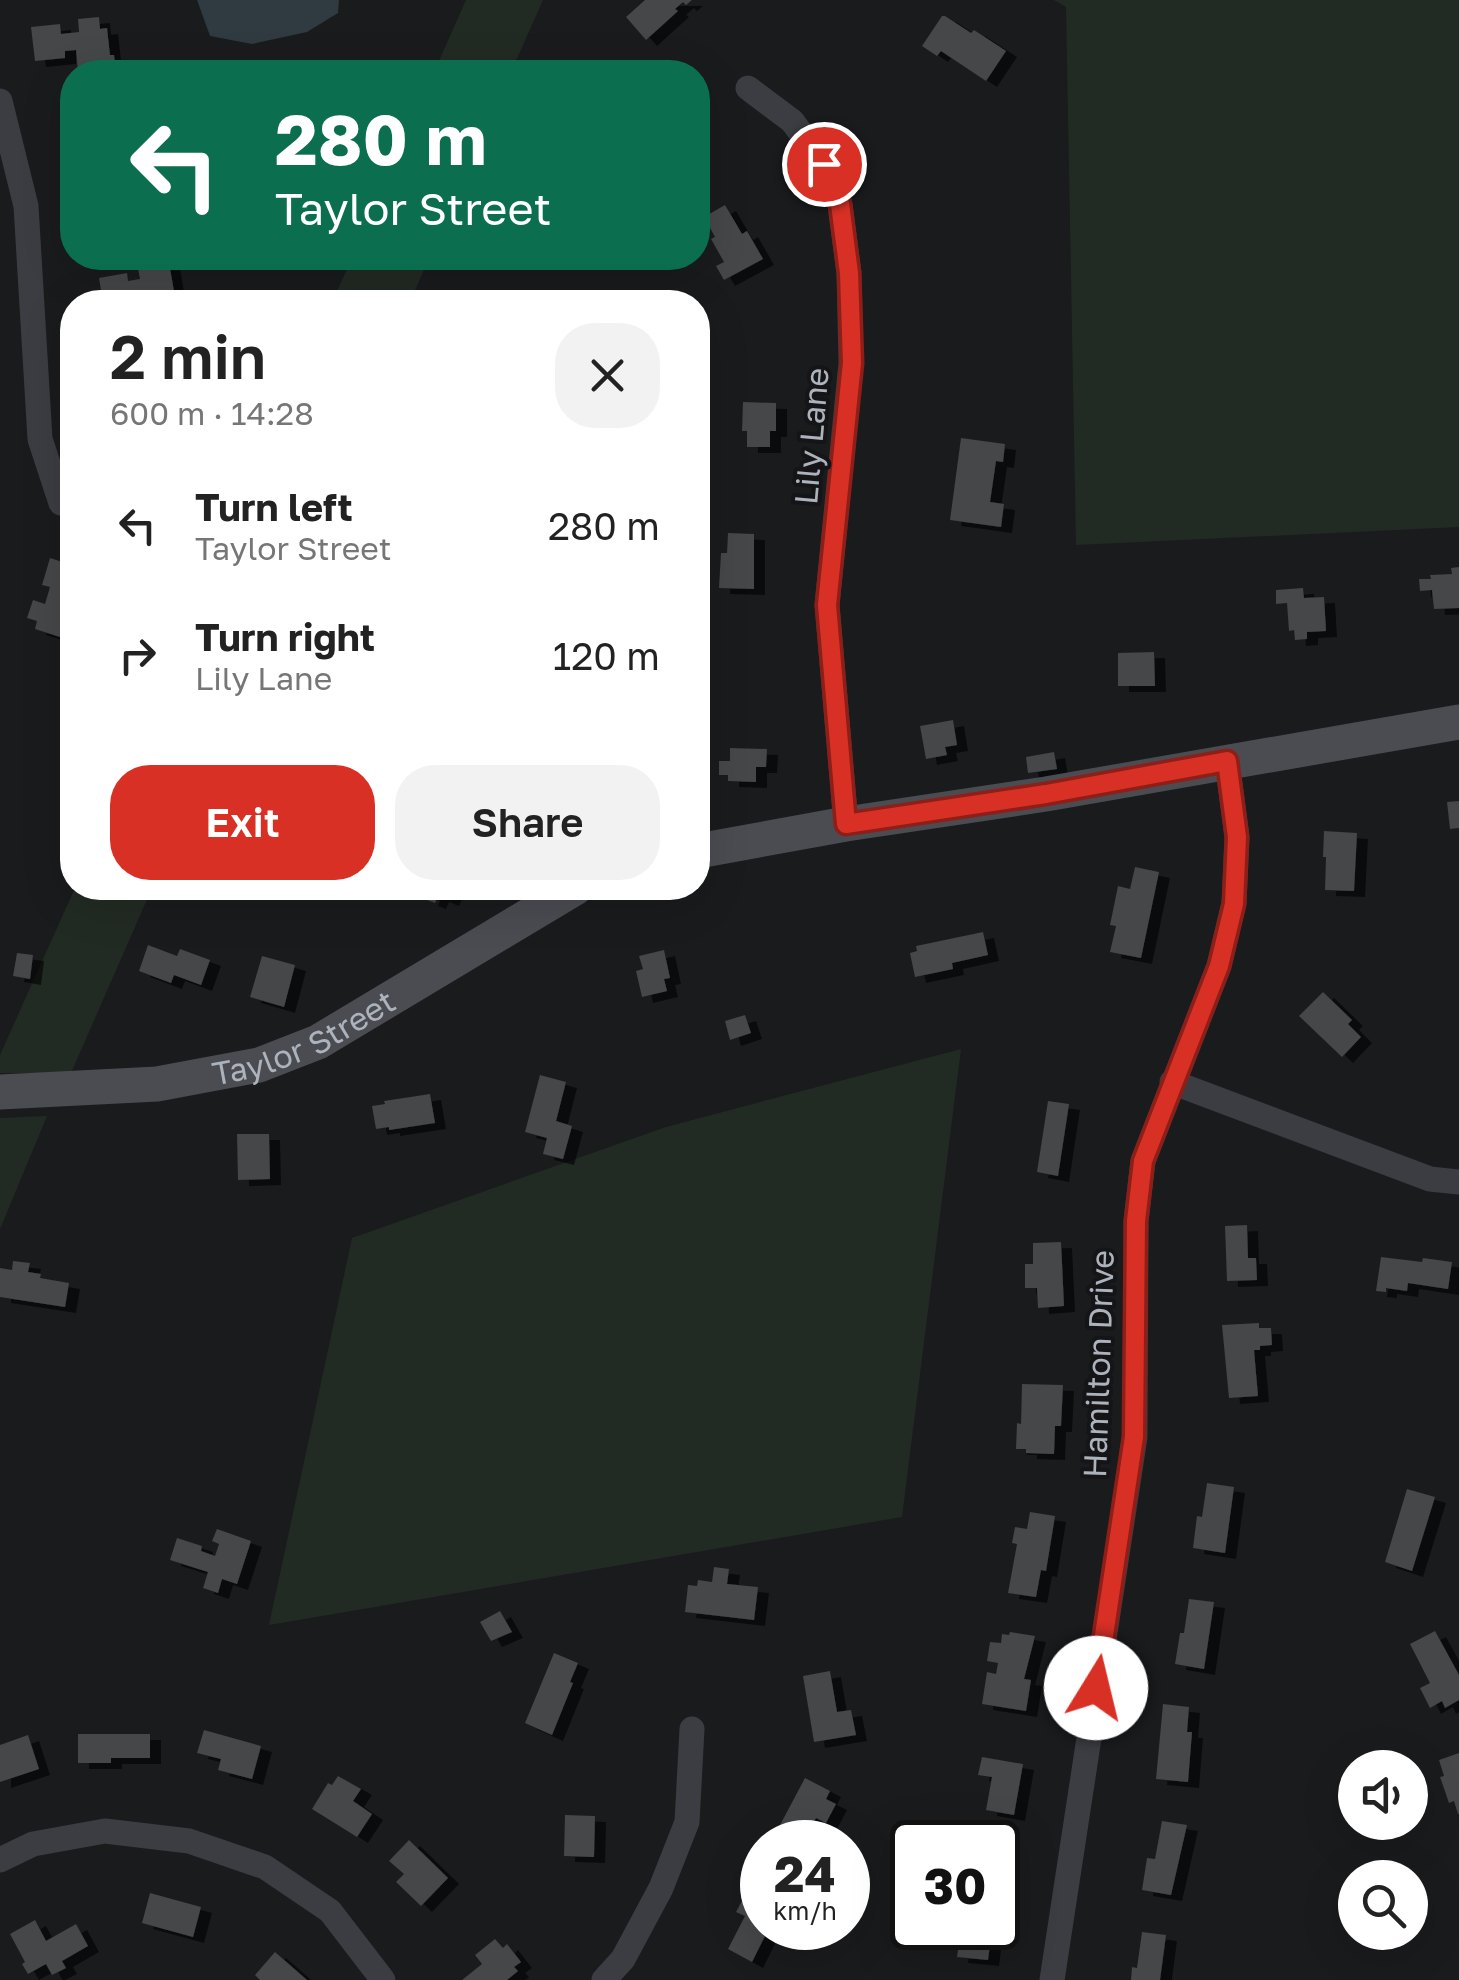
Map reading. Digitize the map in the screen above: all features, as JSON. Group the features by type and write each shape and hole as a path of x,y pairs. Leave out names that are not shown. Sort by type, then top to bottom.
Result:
{"street":[{"name":"Lily Lane","path":"748,88 792,121 824,164 840,204 849,273 852,363 827,605 846,824"},
{"path":"0,101 26,206 40,438 60,501"},
{"path":"710,849 1459,722"},
{"name":"Hamilton Drive","path":"1052,1980 1134,1437 1136,1221 1143,1161 1219,966 1234,904 1237,837 1227,761"},
{"name":"Taylor Street","path":"0,1092 157,1084 258,1064 318,1042 555,900"},
{"path":"1172,1082 1430,1179 1459,1182"},
{"path":"604,1980 623,1959 661,1888 687,1822 692,1730"},
{"path":"0,1860 33,1844 106,1831 189,1841 266,1866 330,1911 383,1980"}],"shaded area":[{"path":"197,0 339,0 338,13 307,32 252,44 210,36"},
{"path":"466,0 543,0 516,60 439,60"},
{"path":"1054,0 1459,0 1459,527 1076,545 1066,7"},
{"path":"347,270 424,270 415,290 337,290"},
{"path":"70,900 147,900 71,1073 0,1073 0,1055"},
{"path":"961,1049 902,1517 269,1625 352,1238 666,1127"},
{"path":"47,1116 0,1229 0,1118"}],"building":[{"path":"645,0 692,0 686,5 683,2 646,40 626,17"},
{"path":"942,16 971,33 974,30 1006,51 986,81 941,51 937,56 922,46"},
{"path":"99,17 100,29 107,28 110,55 115,60 77,60 76,50 65,51 65,58 35,61 31,27 60,24 61,34 79,32 78,19"},
{"path":"725,205 742,234 747,231 763,259 724,280 716,266 724,262 711,239 715,237 710,214"},
{"path":"138,270 170,270 174,290 101,290 99,278 127,273 128,281 140,279"},
{"path":"743,402 776,403 776,431 770,431 770,447 747,447 747,431 742,431"},
{"path":"961,438 1005,444 1003,462 996,461 990,502 1004,504 1001,527 950,520"},
{"path":"728,533 754,534 754,589 719,588 721,553 727,553"},
{"path":"50,558 60,561 60,637 35,629 37,621 27,618 33,600 45,604 50,587 42,585"},
{"path":"1459,567 1459,608 1434,609 1432,590 1420,591 1419,579 1452,574 1451,568"},
{"path":"1303,588 1304,598 1324,597 1326,631 1307,632 1307,639 1295,640 1294,630 1289,631 1287,603 1276,604 1276,590"},
{"path":"1154,652 1155,686 1118,686 1118,653"},
{"path":"953,720 957,745 945,747 947,755 926,759 920,726"},
{"path":"730,748 767,749 766,767 756,767 756,782 728,781 728,775 719,775 719,761 730,761"},
{"path":"1054,752 1057,769 1028,773 1026,757"},
{"path":"1459,801 1459,828 1450,829 1447,802"},
{"path":"1324,831 1357,833 1354,891 1325,890"},
{"path":"1135,867 1159,872 1141,958 1110,952 1116,926 1110,925 1118,886 1130,889"},
{"path":"983,932 988,955 952,963 953,969 915,977 910,953 917,951 916,946"},
{"path":"148,945 177,956 180,949 210,960 201,985 174,975 171,983 139,971"},
{"path":"664,950 670,978 664,979 667,991 642,997 636,971 643,969 639,956"},
{"path":"17,953 33,955 30,979 13,976"},
{"path":"262,956 295,965 284,1007 250,997"},
{"path":"1323,992 1352,1020 1348,1024 1361,1037 1342,1057 1299,1016"},
{"path":"745,1015 751,1033 730,1040 725,1021"},
{"path":"540,1075 566,1082 556,1121 572,1126 563,1159 543,1154 547,1138 525,1132"},
{"path":"430,1094 435,1123 376,1129 372,1106"},
{"path":"1048,1101 1069,1104 1058,1176 1037,1172"},
{"path":"237,1134 269,1134 270,1179 238,1180"},
{"path":"1247,1225 1248,1258 1256,1258 1257,1280 1227,1281 1225,1226"},
{"path":"1061,1242 1064,1306 1038,1308 1037,1288 1025,1288 1025,1264 1033,1264 1033,1243"},
{"path":"1381,1257 1452,1262 1448,1289 1408,1283 1407,1291 1376,1291"},
{"path":"13,1261 30,1263 28,1272 41,1274 40,1278 69,1283 65,1307 0,1297 0,1268 12,1270"},
{"path":"1259,1323 1259,1328 1271,1328 1272,1345 1254,1350 1258,1396 1229,1398 1222,1325"},
{"path":"1022,1384 1063,1385 1061,1426 1055,1426 1054,1454 1016,1449"},
{"path":"1207,1483 1234,1487 1225,1553 1193,1548"},
{"path":"1407,1489 1435,1497 1412,1571 1385,1562"},
{"path":"1030,1512 1055,1516 1046,1571 1041,1570 1036,1597 1008,1593 1017,1544 1012,1543 1015,1527 1027,1529"},
{"path":"217,1529 251,1541 237,1584 222,1579 218,1593 203,1588 208,1572 170,1560 177,1538 202,1546 201,1551 215,1556 219,1544 212,1541"},
{"path":"714,1567 729,1569 727,1584 758,1587 754,1620 685,1612 688,1585 697,1586 698,1580 712,1582"},
{"path":"1189,1599 1214,1602 1204,1669 1175,1664"},
{"path":"500,1611 512,1632 491,1641 480,1622"},
{"path":"1435,1631 1459,1675 1459,1700 1445,1708 1442,1701 1430,1708 1420,1688 1430,1683 1410,1644"},
{"path":"1002,1634 1035,1636 1024,1679 1031,1680 1026,1711 982,1704 987,1672 996,1674 998,1663 987,1661 990,1642 1001,1643"},
{"path":"554,1653 578,1663 552,1735 525,1723"},
{"path":"830,1671 837,1712 851,1710 856,1735 814,1742 803,1676"},
{"path":"1163,1704 1189,1707 1187,1732 1192,1732 1188,1782 1156,1779"},
{"path":"204,1730 261,1746 252,1779 218,1770 221,1759 197,1753"},
{"path":"78,1734 150,1734 150,1758 78,1763"},
{"path":"28,1735 39,1769 0,1782 0,1745"},
{"path":"1459,1753 1458,1814 1454,1801 1449,1803 1439,1760"},
{"path":"982,1757 1023,1764 1014,1815 986,1810 992,1777 978,1775"},
{"path":"338,1776 361,1789 353,1801 372,1814 357,1837 312,1809 328,1783 332,1785"},
{"path":"805,1778 830,1791 826,1799 836,1804 828,1820 783,1820"},
{"path":"565,1815 595,1816 594,1857 564,1856"},
{"path":"1162,1821 1187,1825 1171,1895 1142,1890 1147,1858 1155,1859"},
{"path":"409,1840 448,1878 421,1906 396,1882 404,1874 389,1861"},
{"path":"150,1893 201,1907 193,1937 142,1923"},
{"path":"35,1920 46,1941 76,1924 88,1946 62,1961 66,1968 52,1975 46,1964 28,1974 10,1934"},
{"path":"740,1926 740,1950 758,1950 752,1962 728,1949"},
{"path":"1142,1932 1166,1935 1160,1980 1131,1980 1132,1967 1137,1968"},
{"path":"495,1939 503,1948 507,1944 521,1962 514,1967 518,1971 507,1980 462,1980 482,1964 475,1955"},
{"path":"958,1950 989,1950 988,1960 957,1957"},
{"path":"275,1952 307,1980 260,1980 255,1975"}],"route":[{"path":"824,164 840,204 849,273 852,363 827,605 846,824 1046,794 1227,761 1237,837 1234,904 1219,966 1143,1161 1136,1221 1134,1437 1096,1688"}]}
